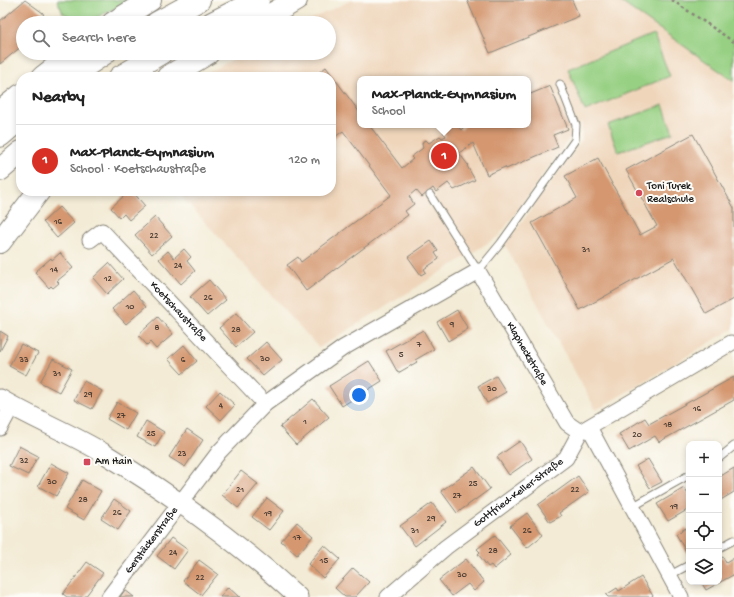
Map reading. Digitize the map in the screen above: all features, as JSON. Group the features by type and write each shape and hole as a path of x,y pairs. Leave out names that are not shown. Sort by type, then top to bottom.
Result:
{"highway":[{"path":"124,16 150,0"},
{"path":"170,16 199,0"},
{"path":"226,16 258,0"},
{"path":"269,16 296,0"},
{"path":"49,72 65,60"},
{"path":"76,72 94,60"},
{"path":"129,72 149,60"},
{"path":"176,72 196,60"},
{"path":"0,112 16,99"},
{"path":"0,136 16,122"},
{"path":"0,170 16,156"},
{"path":"0,242 34,196"}],"street":[{"name":"Koetschaustraße","path":"90,240 102,231 265,404"},
{"path":"179,503 219,452 265,404 343,348 478,271"},
{"name":"Klapheckstraße","path":"478,271 567,423 585,430 632,507 681,597"},
{"path":"585,430 731,343"},
{"path":"0,428 6,403 104,454 179,503 259,562 298,597"},
{"name":"Gottfried-Keller-Straße","path":"388,597 446,547 566,458 585,430"},
{"name":"Gerstäckerstraße","path":"109,597 179,503"}],"lane":[{"path":"430,195 478,271 501,243 575,140 576,125 560,84"},
{"path":"722,456 734,446"},
{"path":"632,507 686,477"},
{"path":"722,546 734,540"},
{"path":"670,575 686,566"}],"path":[{"path":"672,0 700,21 734,42"}],"shaded area":[{"path":"352,0 618,0 734,81 734,328 596,410 505,245 582,140 582,121 499,236 319,348 182,196 336,196 336,72 210,72 231,60 336,60 336,16 318,16"}],"green space":[{"path":"57,0 132,0 99,16 69,16 63,13"},
{"path":"618,0 734,0 734,81"},
{"path":"653,34 670,76 585,111 568,69"},
{"path":"663,105 673,133 618,152 608,125"}],"building":[{"path":"25,0 43,13 44,16 16,16 16,51 0,64 0,21"},
{"path":"467,0 572,0 579,16 490,53"},
{"path":"326,67 330,72 320,72"},
{"path":"336,81 357,109 357,128 371,128 402,168 413,159 411,157 423,148 423,141 426,140 429,143 440,136 442,138 446,136 443,132 449,128 459,128 461,130 463,128 531,128 531,94 550,86 568,129 553,135 558,147 506,169 505,167 487,175 473,143 459,153 468,165 467,166 475,180 454,190 448,183 436,192 433,188 422,197 416,190 409,196 414,204 405,211 408,215 306,291 287,265 298,257 301,262 391,195 343,131 336,136"},
{"path":"693,134 734,208 734,299 706,314 674,258 580,310 532,223 577,198 565,176 598,158 640,235 657,226 626,170"},
{"path":"124,196 136,196 145,206 129,220 124,214 120,218 111,208"},
{"path":"59,207 74,223 57,238 43,222"},
{"path":"155,217 172,236 152,254 135,235"},
{"path":"431,241 438,251 435,253 439,259 424,269 426,272 421,275 408,257"},
{"path":"184,249 191,257 187,261 195,271 181,284 159,259 168,251 174,258"},
{"path":"60,253 73,268 57,281 59,283 53,288 51,286 49,288 35,272 51,258 52,260"},
{"path":"109,263 123,279 107,294 93,278"},
{"path":"209,280 226,300 207,316 190,297"},
{"path":"133,290 147,306 126,324 112,309"},
{"path":"457,310 468,329 448,341 437,322"},
{"path":"236,313 253,332 236,347 219,328"},
{"path":"158,317 173,334 156,349 150,342 147,345 138,335"},
{"path":"423,330 434,349 415,360 417,362 398,373 386,351"},
{"path":"0,331 8,336 0,351"},
{"path":"266,342 282,360 263,376 247,359"},
{"path":"21,344 38,353 26,375 9,366"},
{"path":"184,345 197,361 182,374 168,359"},
{"path":"53,359 72,369 59,392 40,382"},
{"path":"369,361 382,381 342,406 329,386"},
{"path":"496,376 506,392 487,403 478,386"},
{"path":"734,377 734,400 659,442 655,436 629,451 619,434 645,418 649,424"},
{"path":"84,381 102,391 92,409 74,400"},
{"path":"220,391 235,405 221,420 206,406"},
{"path":"313,399 329,417 296,445 280,427"},
{"path":"117,402 136,413 126,430 107,419"},
{"path":"146,421 164,432 155,447 137,437"},
{"path":"187,429 203,440 185,467 169,457"},
{"path":"520,441 532,459 509,475 497,457"},
{"path":"19,446 38,456 28,475 9,466"},
{"path":"648,459 662,482 650,488 636,466"},
{"path":"51,463 69,473 56,496 38,486"},
{"path":"474,467 490,489 457,513 441,491"},
{"path":"734,468 734,492 722,499 722,477 722,475"},
{"path":"241,471 258,484 238,508 222,495"},
{"path":"578,476 589,492 559,513 561,516 550,522 538,505"},
{"path":"82,480 101,491 84,520 65,509"},
{"path":"684,488 686,491 686,511 668,521 657,504"},
{"path":"267,498 284,511 269,530 252,517"},
{"path":"114,499 131,511 118,530 101,519"},
{"path":"432,503 446,522 415,546 400,526"},
{"path":"527,513 543,535 527,548 510,526"},
{"path":"297,522 313,536 297,555 281,541"},
{"path":"686,528 686,552 676,534"},
{"path":"495,535 511,555 494,569 491,565 488,567 478,554 480,552 477,549"},
{"path":"171,538 188,550 174,569 157,556"},
{"path":"324,545 340,559 323,578 308,564"},
{"path":"722,558 726,563 734,558 734,577 733,575 722,581"},
{"path":"466,559 484,582 474,591 468,584 452,596 439,580"},
{"path":"199,560 218,574 201,595 183,581"},
{"path":"87,562 103,573 85,597 67,597 63,594"},
{"path":"353,568 369,582 355,597 345,597 335,588"},
{"path":"641,577 653,596 608,597 606,595 617,588 619,591"},
{"path":"703,585 715,585 706,590"},
{"path":"228,587 238,596 240,597 220,597"},
{"path":"125,590 134,597 120,597"}],"place":[{"name":"Max-Planck-Gymnasium","path":"444,156"},
{"name":"Toni Turek Realschule","path":"639,193"},
{"name":"Am Hain","path":"87,462"}]}
